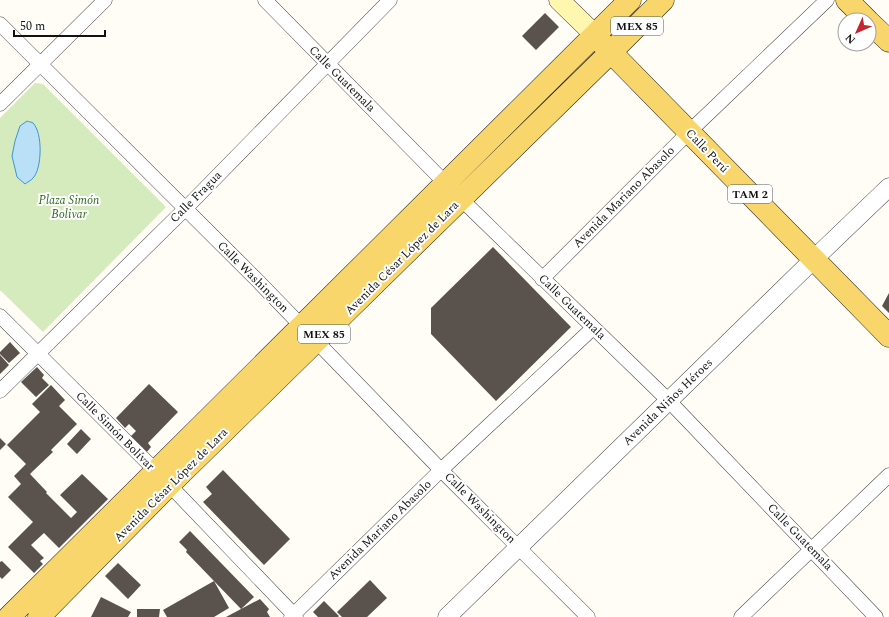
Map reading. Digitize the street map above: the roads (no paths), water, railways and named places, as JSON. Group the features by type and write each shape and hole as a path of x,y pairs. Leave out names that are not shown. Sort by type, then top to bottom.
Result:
{"main road":[{"name":"Calle Perú","path":"560,0 889,336"},
{"name":"Avenida César López de Lara","path":"38,617 162,478 301,326 630,0"},
{"name":"Avenida César López de Lara","path":"9,617 162,478 317,341 663,0"},
{"path":"847,0 859,12"},
{"path":"877,30 889,41"}],"street":[{"path":"0,104 104,0"},
{"name":"Calle Guatemala","path":"265,0 445,184 669,402 876,617"},
{"name":"Calle Fragua","path":"0,391 185,209 390,0"},
{"name":"Avenida Mariano Abasolo","path":"542,279 689,132 827,0"},
{"name":"Calle Washington","path":"0,24 317,341 441,470 588,617"},
{"name":"Avenida Niños Héroes","path":"447,617 814,259 889,188"},
{"name":"Calle Simón Bolívar","path":"0,316 162,478 294,616"},
{"name":"Avenida Mariano Abasolo","path":"294,616 441,470 593,328"},
{"path":"741,617 889,475"},
{"path":"0,607 9,617"}],"water":[{"path":"27,121 33,123 36,128 40,142 40,159 36,173 32,179 25,184 17,177 12,156 20,126"}],"park label":[{"name":"Plaza Simón Bolivar","path":"69,207"}]}
